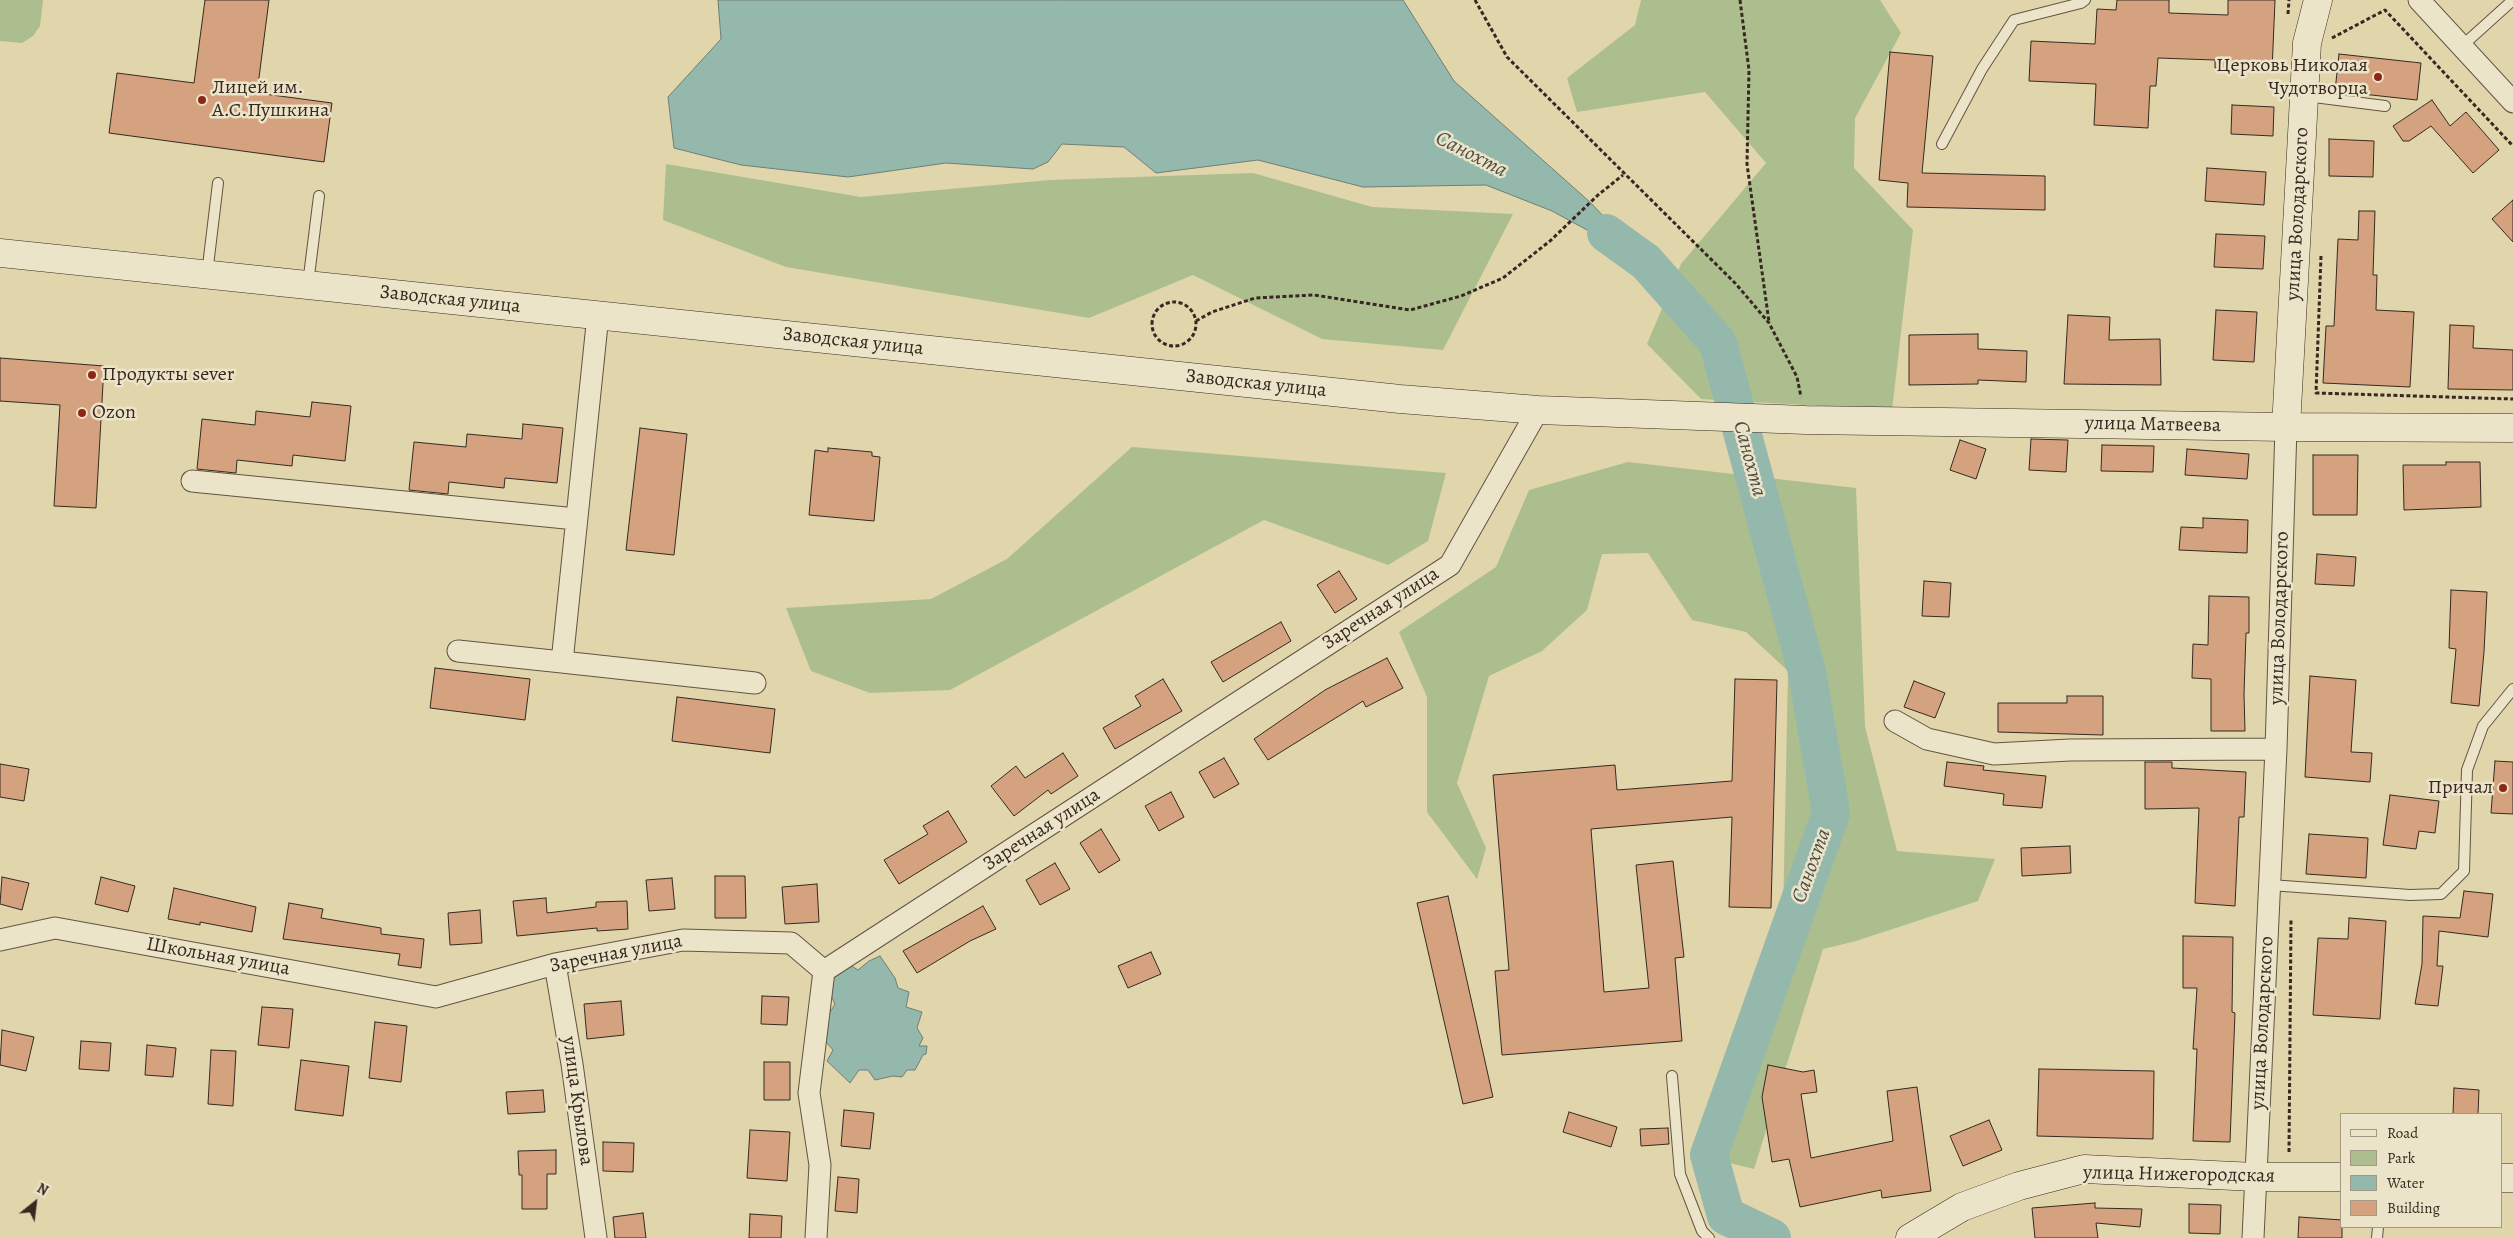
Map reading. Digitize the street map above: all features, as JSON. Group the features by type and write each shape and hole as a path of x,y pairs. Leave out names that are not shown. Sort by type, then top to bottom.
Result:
{"main road":[{"name":"улица Володарского","path":"2286,427 2304,96 2319,41 2318,0"},
{"name":"Заводская улица","path":"0,253 1400,399 1538,410 1706,418"},
{"name":"улица Матвеева","path":"1706,418 2286,427 2513,428"},
{"name":"улица Нижегородская","path":"1910,1238 1962,1207 2019,1186 2084,1169 2256,1177 2340,1178"}],"street":[{"path":"2309,0 2319,41"},
{"path":"2419,0 2513,102"},
{"path":"562,662 598,315"},
{"name":"Заречная улица","path":"436,997 555,964 683,940 791,943 824,971 1450,565 1538,410"},
{"name":"улица Володарского","path":"2253,1238 2276,749 2286,427"},
{"path":"192,481 576,519"},
{"path":"458,650 756,683"},
{"path":"1896,722 1927,739 1994,754 2070,750 2276,749"},
{"name":"Школьная улица","path":"0,940 55,928 436,997"},
{"name":"улица Крылова","path":"555,964 572,1064 596,1238"},
{"path":"816,1238 820,1165 809,1093 824,971"}],"lane":[{"path":"1942,144 1982,69 2014,20 2081,3 2085,0"},
{"path":"2462,46 2513,0"},
{"path":"2304,96 2385,106"},
{"path":"207,274 218,183"},
{"path":"308,285 319,196"},
{"path":"2270,884 2410,895 2441,894 2464,871 2467,770 2483,726 2513,690"},
{"path":"1672,1076 1680,1174 1702,1230 1709,1238"}],"path":[{"path":"1475,0 1507,57 1736,284 1769,322 1797,377 1799,420"},
{"path":"1740,0 1749,70 1747,164 1769,322"},
{"path":"2319,41 2385,10 2513,146"},
{"path":"1196,320 1212,312 1255,298 1314,295 1410,310 1461,296 1503,278 1550,241 1598,195 1624,175"},
{"path":"2322,248 2316,394 2513,400"},
{"path":"1170,302 1184,304 1194,314 1196,320 1194,335 1182,345 1168,345 1156,336 1153,329 1154,315 1158,309 1170,302"},
{"path":"2291,886 2287,1152 2296,1152"}],"green space":[{"path":"0,0 43,0 40,26 33,36 22,43 0,41"},
{"path":"1641,0 1880,0 1901,33 1855,118 1854,168 1913,230 1892,410 1701,399 1647,344 1681,264 1766,163 1705,92 1577,112 1567,78 1635,25"},
{"path":"666,164 861,197 1050,180 1253,173 1372,207 1513,214 1443,350 1322,339 1193,275 1089,318 786,267 663,220"},
{"path":"1132,447 1446,473 1428,541 1388,565 1264,520 950,690 870,693 811,671 786,608 931,599 1007,559"},
{"path":"1628,462 1856,488 1865,727 1897,851 1995,859 1978,901 1856,941 1823,949 1754,1169 1697,1155 1783,919 1788,671 1746,632 1692,620 1648,553 1602,554 1587,610 1542,651 1489,676 1457,783 1486,848 1477,879 1427,812 1427,697 1399,632 1496,567 1529,490"}],"water":[{"path":"718,0 1403,0 1454,81 1591,203 1646,262 1552,211 1486,185 1363,187 1258,160 1156,173 1124,147 1062,144 1048,162 1033,169 946,163 848,177 741,165 674,148 668,97 721,39"},
{"path":"880,956 895,978 898,988 909,992 906,1007 922,1012 917,1028 923,1038 919,1046 927,1046 926,1054 923,1055 915,1070 907,1070 902,1077 893,1076 875,1080 868,1070 859,1070 850,1083 827,1061 833,1050 825,1041 829,1014 835,1004 830,993 830,981 838,972 850,965 858,970 869,961"}],"building":[{"path":"205,0 269,0 257,93 332,103 324,162 109,133 117,73 194,83"},
{"path":"2117,0 2169,0 2169,13 2228,15 2228,0 2275,0 2272,71 2215,68 2215,60 2158,58 2156,86 2150,86 2148,128 2094,125 2096,84 2029,81 2031,41 2095,44 2097,9 2116,10"},
{"path":"1890,52 1933,56 1922,173 2045,176 2045,210 1907,207 1908,183 1879,180"},
{"name":"Церковь Николая Чудотворца","path":"2339,54 2421,63 2417,100 2335,91"},
{"path":"2432,100 2450,126 2466,112 2499,150 2473,173 2431,126 2409,141 2403,141 2393,126"},
{"path":"2232,105 2274,107 2273,136 2231,134"},
{"path":"2329,139 2374,141 2373,177 2329,176"},
{"path":"2207,168 2266,172 2264,205 2205,201"},
{"path":"2513,200 2513,242 2492,219"},
{"path":"2359,211 2375,211 2373,275 2377,275 2376,310 2414,312 2410,387 2323,383 2326,326 2334,326 2338,239 2358,240"},
{"path":"2216,234 2265,236 2263,269 2214,267"},
{"path":"2216,310 2257,312 2254,362 2213,360"},
{"path":"2068,315 2110,317 2109,340 2160,339 2161,385 2064,384"},
{"path":"2450,325 2474,326 2473,348 2513,350 2513,390 2448,389"},
{"path":"1978,334 1978,349 2027,351 2026,382 1978,380 1978,384 1909,385 1909,335"},
{"path":"0,358 104,366 96,508 54,506 60,405 0,401"},
{"path":"312,402 351,406 345,461 293,455 292,466 237,460 236,473 197,469 202,419 255,425 256,411 310,417"},
{"path":"523,424 563,428 557,483 505,478 504,488 449,482 448,494 409,490 414,442 466,447 467,434 522,439"},
{"path":"640,428 687,434 674,555 626,550"},
{"path":"2031,439 2068,440 2066,472 2029,470"},
{"path":"1960,440 1986,449 1976,479 1950,470"},
{"path":"2102,445 2154,446 2153,472 2101,471"},
{"path":"828,448 872,452 872,456 880,457 874,521 809,515 815,450 828,452"},
{"path":"2187,449 2249,454 2247,479 2185,475"},
{"path":"2313,455 2358,455 2357,515 2313,515"},
{"path":"2446,462 2480,462 2481,507 2404,510 2403,465 2446,465"},
{"path":"2203,518 2248,520 2247,553 2179,550 2181,527 2203,528"},
{"path":"2317,554 2356,557 2354,586 2315,584"},
{"path":"1339,571 1357,599 1335,613 1317,585"},
{"path":"1924,581 1951,583 1949,617 1922,616"},
{"path":"2451,590 2487,592 2479,706 2451,703 2456,649 2449,648"},
{"path":"2209,596 2249,597 2249,633 2246,633 2244,694 2245,731 2211,731 2211,679 2192,678 2193,644 2208,645"},
{"path":"1281,622 1291,641 1223,682 1211,662"},
{"path":"1387,658 1403,688 1366,707 1363,701 1268,760 1254,739 1325,690"},
{"path":"435,668 530,679 525,720 430,708"},
{"path":"2310,676 2356,680 2351,752 2372,753 2370,782 2305,777"},
{"path":"1163,679 1182,711 1115,749 1103,728 1141,706 1135,696"},
{"path":"1735,679 1777,680 1771,908 1729,907 1732,817 1591,829 1604,992 1649,988 1636,865 1673,861 1684,957 1675,958 1682,1041 1502,1055 1495,971 1509,970 1493,775 1615,765 1617,790 1732,781"},
{"path":"1914,681 1945,693 1935,718 1904,707"},
{"path":"2067,696 2103,696 2103,735 1998,732 1998,703 2067,703"},
{"path":"677,697 775,709 770,753 672,741"},
{"path":"1063,753 1078,776 1051,794 1048,790 1014,816 991,786 1016,766 1025,778"},
{"path":"1224,758 1239,784 1214,798 1199,772"},
{"name":"Причал","path":"2495,761 2513,762 2513,814 2491,813"},
{"path":"1947,762 1984,766 1983,770 2046,776 2042,808 2003,805 2004,794 1944,786"},
{"path":"2145,762 2172,762 2172,768 2246,772 2244,817 2239,817 2235,906 2195,903 2199,808 2145,809"},
{"path":"0,764 29,769 24,801 0,797"},
{"path":"1171,792 1184,817 1159,831 1145,806"},
{"path":"2390,795 2439,801 2435,833 2419,831 2416,849 2383,845"},
{"path":"948,811 967,842 899,884 884,860 928,834 923,826"},
{"path":"1101,829 1120,860 1099,873 1080,843"},
{"path":"2309,834 2368,838 2366,878 2306,874"},
{"path":"2070,846 2071,873 2022,876 2021,848"},
{"path":"1055,863 1070,889 1040,905 1026,880"},
{"path":"715,876 745,876 746,918 715,918"},
{"path":"2,877 29,883 22,910 0,904"},
{"path":"101,877 135,886 128,912 95,904"},
{"path":"672,878 675,909 649,911 646,880"},
{"path":"817,884 819,922 785,924 782,887"},
{"path":"174,888 256,907 252,932 200,922 200,925 168,919"},
{"path":"2464,891 2493,894 2488,937 2439,931 2437,966 2443,966 2438,1006 2415,1004 2422,964 2423,916 2460,918"},
{"path":"1448,896 1493,1097 1463,1104 1417,903"},
{"path":"546,898 547,913 596,907 596,902 627,901 628,929 597,931 597,928 517,936 513,901"},
{"path":"289,903 323,909 321,918 381,928 381,934 424,939 421,968 398,965 400,954 283,939"},
{"path":"983,906 996,929 970,941 917,973 903,951"},
{"path":"480,910 482,943 450,945 448,913"},
{"path":"2349,918 2386,921 2380,1019 2313,1015 2318,938 2348,939"},
{"path":"2183,936 2233,937 2232,1012 2235,1013 2230,1142 2193,1141 2197,1049 2193,1049 2197,988 2183,988"},
{"path":"1151,952 1161,974 1128,988 1118,966"},
{"path":"762,996 789,997 787,1025 761,1024"},
{"path":"621,1001 624,1035 587,1039 584,1004"},
{"path":"262,1007 293,1009 289,1048 258,1045"},
{"path":"375,1022 407,1026 401,1082 369,1078"},
{"path":"2,1030 34,1037 26,1071 0,1065"},
{"path":"81,1041 111,1043 109,1071 79,1069"},
{"path":"147,1045 176,1048 173,1077 145,1075"},
{"path":"211,1050 236,1051 233,1106 208,1104"},
{"path":"301,1060 349,1066 343,1116 295,1110"},
{"path":"764,1062 790,1062 790,1100 764,1100"},
{"path":"1768,1065 1803,1072 1814,1070 1817,1092 1801,1094 1811,1158 1893,1141 1887,1091 1917,1087 1931,1191 1882,1198 1881,1190 1800,1207 1789,1159 1772,1162 1762,1097"},
{"path":"2039,1069 2154,1071 2153,1139 2037,1136"},
{"path":"2454,1088 2479,1090 2478,1113 2453,1113"},
{"path":"543,1090 545,1112 508,1114 506,1092"},
{"path":"844,1110 874,1113 870,1149 841,1146"},
{"path":"1569,1112 1617,1127 1611,1147 1563,1132"},
{"path":"1989,1120 2002,1150 1963,1166 1950,1136"},
{"path":"1668,1128 1669,1144 1641,1146 1640,1129"},
{"path":"750,1130 790,1132 787,1181 747,1178"},
{"path":"603,1142 634,1143 633,1172 603,1171"},
{"path":"556,1150 556,1174 547,1174 547,1209 522,1209 522,1175 519,1175 518,1151"},
{"path":"838,1177 859,1179 857,1213 835,1211"},
{"path":"2095,1203 2095,1208 2142,1209 2140,1227 2096,1223 2098,1238 2035,1238 2032,1208"},
{"path":"2189,1204 2221,1205 2220,1234 2189,1233"},
{"path":"643,1213 646,1238 615,1238 613,1217"},
{"path":"750,1214 782,1216 781,1238 749,1238"},
{"path":"2299,1217 2340,1220 2342,1238 2298,1238"}],"waterway":[{"name":"Санохта","path":"1606,233 1646,262 1718,343 1807,672 1831,813 1709,1155 1726,1216 1772,1238"}],"place":[{"name":"Церковь Николая Чудотворца","path":"2378,77"},
{"name":"Лицей им. А.С.Пушкина","path":"202,100"},
{"name":"Продукты sever","path":"92,375"},
{"name":"Ozon","path":"82,413"},
{"name":"Причал","path":"2503,788"}]}
